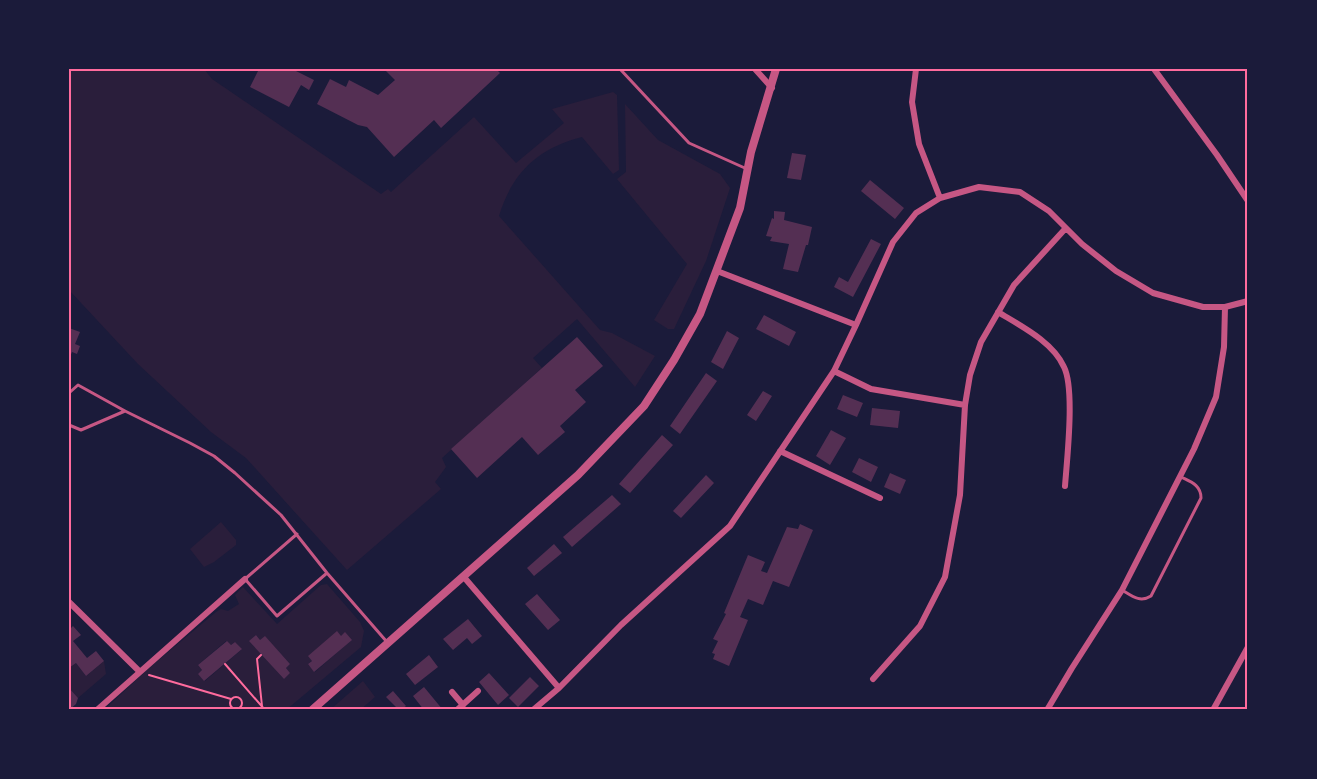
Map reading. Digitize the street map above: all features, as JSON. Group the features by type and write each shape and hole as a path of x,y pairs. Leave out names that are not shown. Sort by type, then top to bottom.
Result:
{"street":[{"path":"754,69 772,88"},
{"path":"312,710 578,475 644,406 700,314 717,271 740,208 751,152 776,69"},
{"path":"916,69 912,102 920,144 940,198"},
{"path":"1154,69 1248,201"},
{"path":"533,710 559,688 621,625 730,526 834,371 892,242 916,213 940,198 979,187 1020,192 1049,212 1065,229 1116,271 1153,293 1203,307 1225,307 1248,301"},
{"path":"873,679 920,626 945,577 960,495 965,405 970,375 981,342 1014,285 1065,229"},
{"path":"717,271 856,325"},
{"path":"1047,710 1059,687 1122,590 1181,477 1216,397 1224,347 1225,307"},
{"path":"998,312 1027,330 1053,351 1064,366 1070,384 1065,486"},
{"path":"834,371 871,389 965,405"},
{"path":"780,451 880,498"},
{"path":"463,576 559,688"},
{"path":"97,710 245,579"},
{"path":"69,602 141,671"},
{"path":"1213,710 1248,647"},
{"path":"452,692 460,707 478,692"}],"lane":[{"path":"620,69 689,142 748,170"},
{"path":"69,393 78,385 214,456 259,493 297,534 327,573 387,642"},
{"path":"69,425 81,430 125,411"},
{"path":"1122,590 1140,600 1146,600 1151,596 1201,498 1201,491 1197,485 1181,477"},
{"path":"297,534 245,579 277,616 327,573"}],"path":[{"path":"261,655 257,659 262,706"},
{"path":"225,664 265,710"},
{"path":"141,671 147,675 231,699 239,697 247,710"},
{"path":"231,699 230,705 234,709 242,705"}],"shaded area":[{"path":"69,69 204,69 212,79 381,194 388,189 391,192 474,117 516,163 564,123 552,109 613,92 617,95 619,170 613,174 582,137 566,142 540,155 519,175 504,201 499,216 600,330 612,333 655,356 635,387 577,319 533,358 542,368 442,458 446,467 435,482 441,489 347,570 246,458 211,432 138,364 69,290"},
{"path":"625,104 658,140 720,174 730,188 706,261 674,329 668,329 654,320 687,264 617,179 626,172"},
{"path":"221,522 236,540 236,545 204,567 190,549"},
{"path":"327,584 360,622 364,631 361,647 286,710 104,710 149,668 216,612 221,609 228,611 239,604 235,595 243,587 277,624 321,585","holes":["345,633 351,640 315,672 308,664","256,635 260,640 265,637 290,664 286,668 290,673 284,679 250,641","226,641 231,645 235,642 241,650 205,681 198,674 202,670 198,665"]},
{"path":"104,661 106,674 78,698 69,689 69,668 76,663 86,676"},
{"path":"363,681 375,697 360,710 330,710"}],"building":[{"path":"259,69 292,69 314,80 309,90 301,85 289,107 250,87"},
{"path":"384,69 496,69 500,73 441,128 434,120 394,157 367,127 358,125 317,104 330,79 346,87 349,80 378,95 395,80"},
{"path":"792,153 806,155 801,180 787,178"},
{"path":"870,180 904,208 895,219 861,191"},
{"path":"774,211 785,212 784,220 812,227 798,272 783,269 789,244 770,241 772,237 766,236 772,218 774,219"},
{"path":"871,239 881,244 853,297 834,287 839,277 848,282"},
{"path":"764,315 796,332 789,346 756,329"},
{"path":"69,328 80,332 75,344 80,346 77,354 72,352 69,359"},
{"path":"727,331 739,338 723,369 711,362"},
{"path":"577,337 603,366 575,390 586,402 560,426 565,432 538,455 522,437 477,478 451,449"},
{"path":"706,373 717,381 680,434 670,426"},
{"path":"763,391 772,396 756,421 747,415"},
{"path":"843,395 863,403 857,417 837,409"},
{"path":"872,408 900,411 898,428 870,425"},
{"path":"831,430 846,438 830,465 816,456"},
{"path":"662,435 673,445 630,493 619,484"},
{"path":"859,458 878,467 871,482 852,472"},
{"path":"890,473 906,480 900,494 884,487"},
{"path":"706,475 714,483 681,518 673,511"},
{"path":"612,495 621,504 572,547 563,537"},
{"path":"800,524 813,530 789,587 773,581 763,605 748,599 740,617 748,620 729,666 713,659 715,654 712,653 718,641 713,639 726,614 724,613 748,555 765,562 761,571 767,573 787,527 798,529"},
{"path":"554,544 562,553 534,576 527,568"},
{"path":"537,594 560,620 548,630 525,604"},
{"path":"468,619 482,636 472,644 467,638 453,650 443,639"},
{"path":"73,626 81,635 73,641 87,658 96,651 104,661 86,676 76,663 69,668 69,630"},
{"path":"337,631 341,636 345,632 352,640 314,672 308,664 312,661 308,656"},
{"path":"256,635 260,640 265,636 290,664 286,668 290,673 284,679 249,641"},
{"path":"227,641 231,645 235,642 242,649 204,681 198,674 202,670 198,665"},
{"path":"429,655 438,667 415,685 406,674"},
{"path":"489,673 509,695 498,705 479,682"},
{"path":"530,677 539,686 518,707 509,698"},
{"path":"424,687 443,710 424,710 413,696"},
{"path":"69,688 78,698 76,704 69,710"},
{"path":"393,691 406,706 401,710 386,697"}]}
